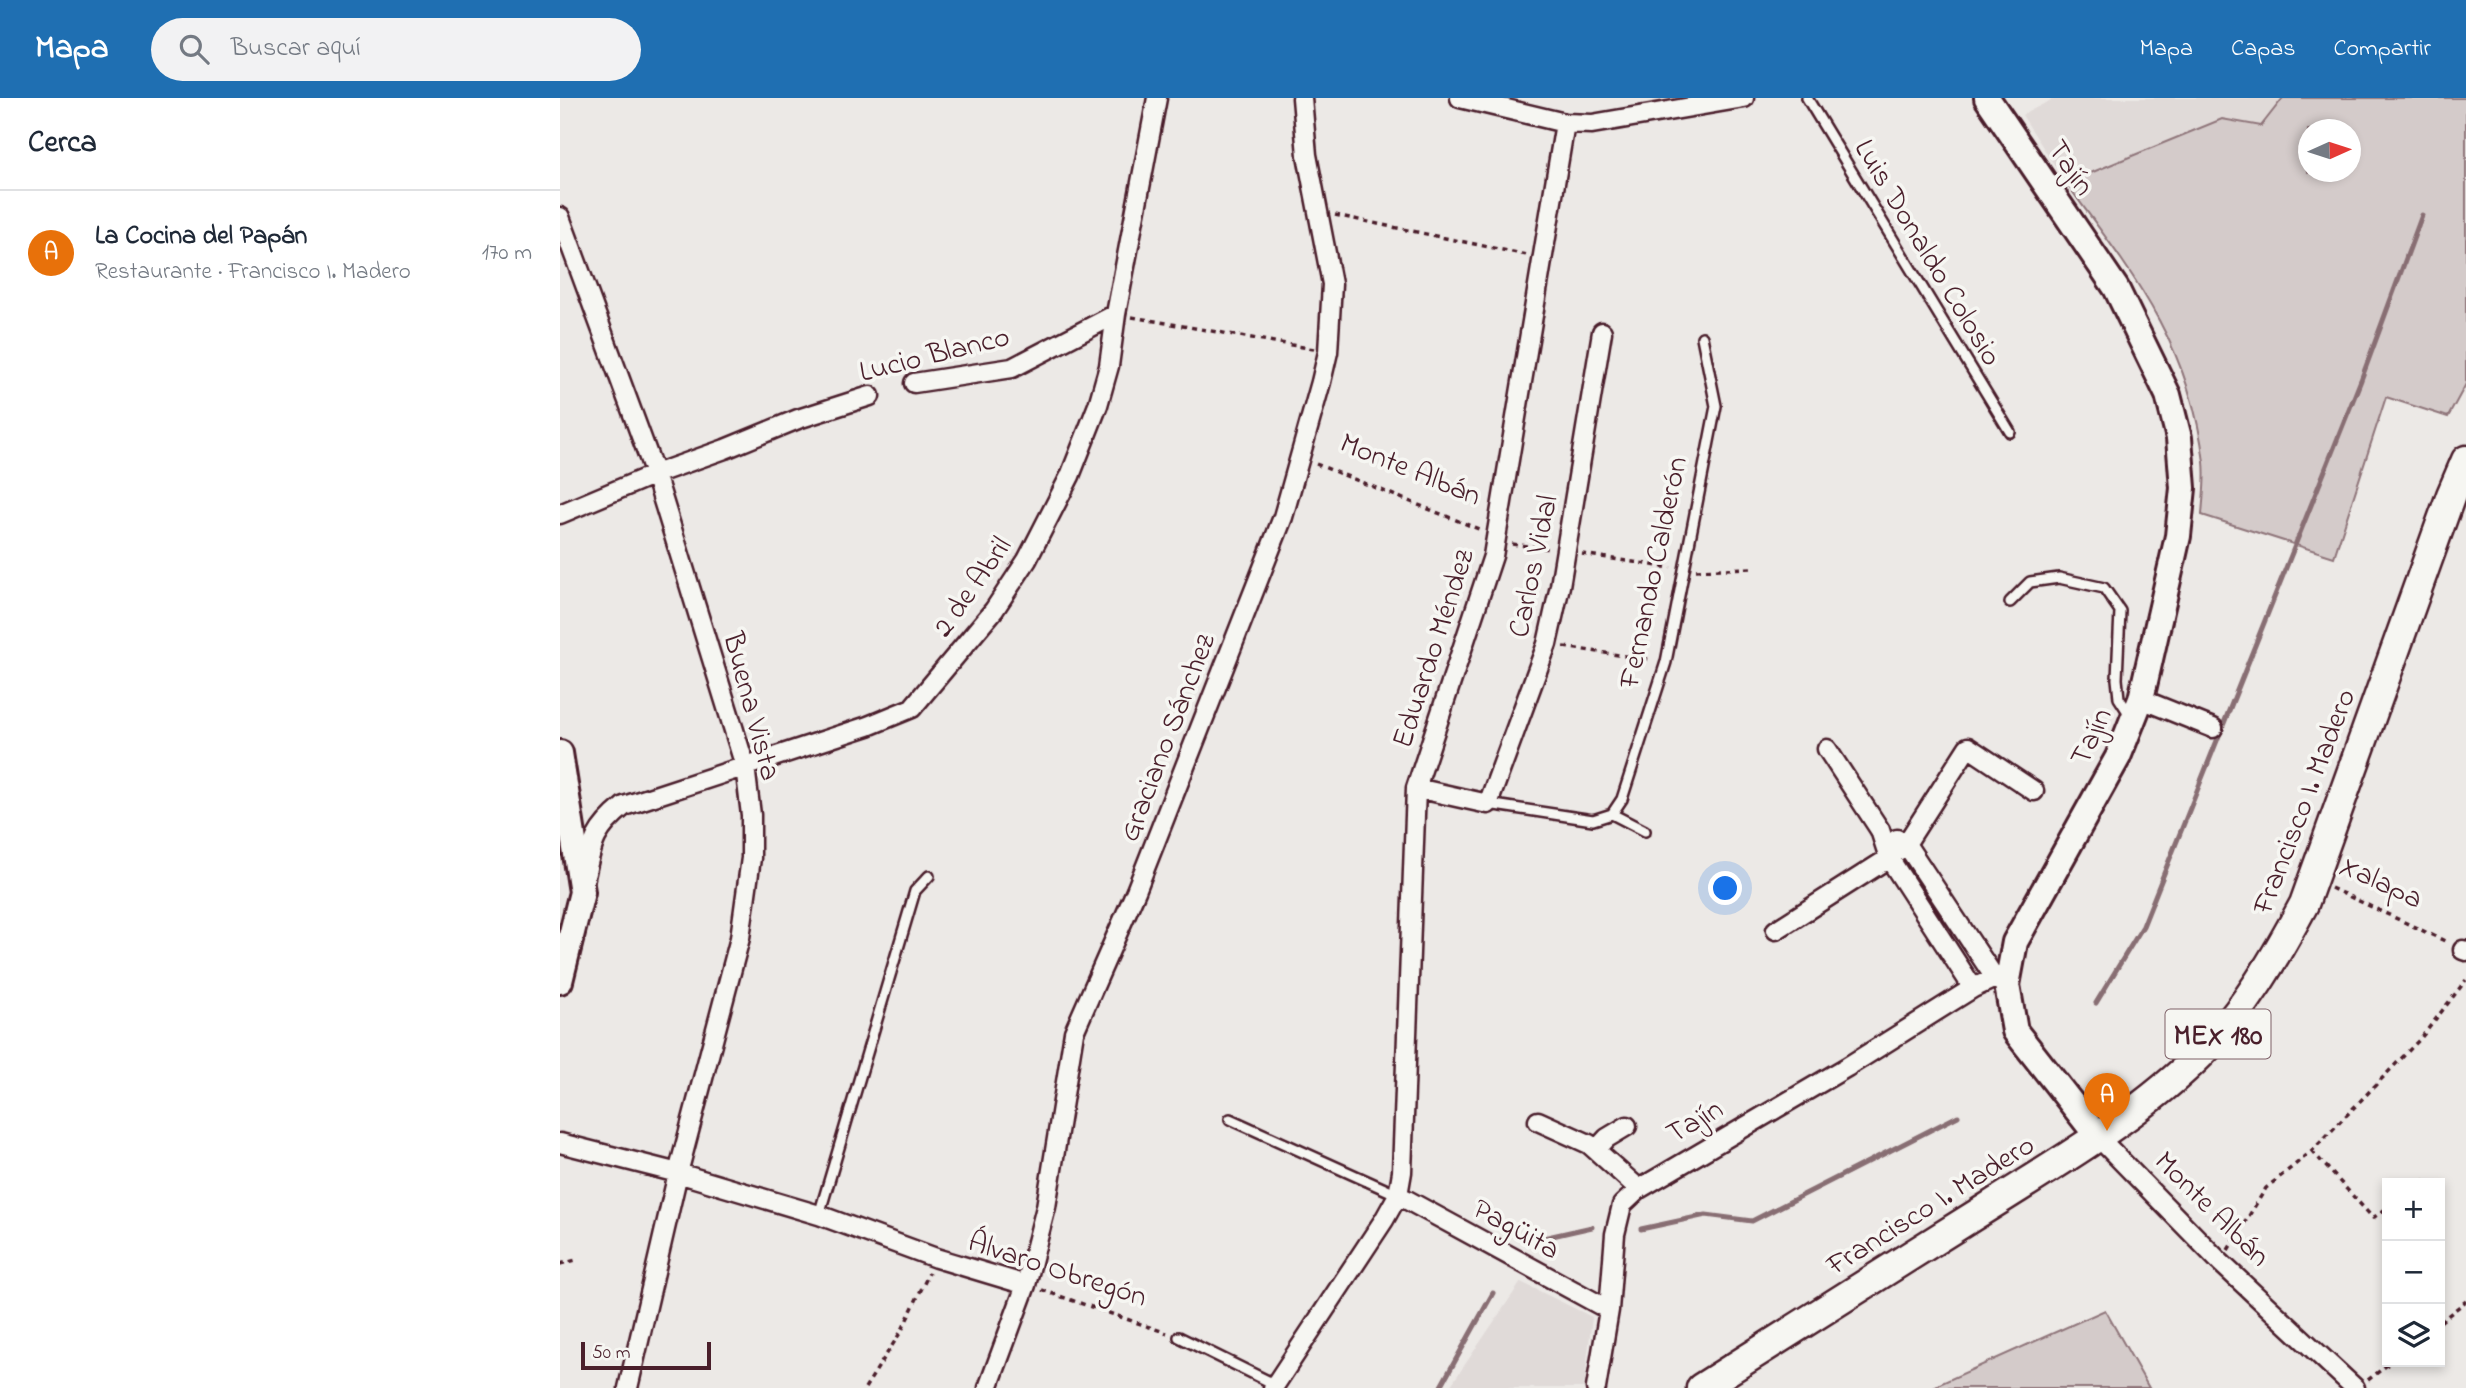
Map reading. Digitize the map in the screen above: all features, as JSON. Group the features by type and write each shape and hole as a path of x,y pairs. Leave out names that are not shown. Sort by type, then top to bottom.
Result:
{"main road":[{"name":"Tajín","path":"1987,98 2116,288 2168,395 2179,438 2183,488 2173,562 2137,709 2118,757 2015,942 2001,982"},
{"name":"Francisco I. Madero","path":"1700,1388 2098,1137 2168,1085 2204,1050 2238,1009 2277,954 2304,904 2446,508 2466,460"},
{"path":"560,753 566,818 582,892 560,981"},
{"name":"Monte Albán","path":"2001,982 2015,1031 2098,1137"}],"street":[{"name":"2 de Abril","path":"582,892 592,846 604,822 624,806 868,726 912,708 994,610 1027,560 1070,477 1098,405 1109,366 1116,314 1157,98"},
{"name":"Graciano Sánchez","path":"988,1388 1026,1285 1046,1207 1074,1032 1142,878 1283,517 1328,352 1332,284 1307,155 1302,98"},
{"path":"1460,98 1565,123 1592,124 1744,98"},
{"name":"Eduardo Méndez","path":"1273,1386 1398,1195 1402,1172 1416,788 1497,539 1565,123"},
{"name":"Buena Vista","path":"560,217 654,474 744,766 751,815 751,858 740,938 678,1173 628,1388"},
{"name":"Lucio Blanco","path":"914,383 1012,368 1116,314"},
{"name":"Carlos Vidal","path":"1488,804 1547,644 1566,552 1602,332"},
{"name":"Lucio Blanco","path":"560,514 654,474 798,419 870,396"},
{"path":"2137,709 2213,728"},
{"path":"1776,930 1889,858 1906,844 1968,747 2034,791"},
{"name":"Monte Albán","path":"1827,749 1880,830 1889,858 1973,988"},
{"path":"1416,788 1488,804"},
{"name":"Monte Albán","path":"1880,830 1906,844 2001,982"},
{"path":"1929,919 1949,909"},
{"name":"Tajín","path":"1609,1310 1615,1234 1622,1205 1639,1189 1847,1067 1973,988 2001,982"},
{"path":"1538,1121 1589,1144 1639,1189"},
{"path":"1596,1150 1607,1138 1627,1126"},
{"name":"Monte Albán","path":"2098,1137 2221,1263 2357,1388"},
{"name":"Álvaro Obregón","path":"560,1143 678,1173 819,1215 936,1258 1026,1285"},
{"name":"Pagüita","path":"1398,1195 1609,1310"},
{"path":"1596,1388 1609,1310"}],"lane":[{"name":"Luis Donaldo Colosio","path":"1807,98 2010,432"},
{"name":"Fernando Calderón","path":"1612,814 1622,799 1666,662 1685,571 1716,406 1702,337"},
{"path":"2010,602 2030,582 2059,578 2104,588 2120,611 2117,679 2119,698 2137,709"},
{"path":"1488,804 1593,820 1612,814 1645,831"},
{"path":"819,1215 915,891 929,876"},
{"path":"1230,1119 1398,1195"},
{"path":"1180,1337 1273,1386"}],"path":[{"path":"1320,212 1544,258"},
{"path":"1116,314 1328,352"},
{"name":"Monte Albán","path":"1301,458 1497,539 1685,571 1751,568"},
{"path":"1547,644 1666,662"},
{"name":"Xalapa","path":"2313,880 2464,951"},
{"path":"2221,1263 2266,1188 2312,1151 2421,1038 2466,980"},
{"path":"2312,1151 2373,1218 2382,1212"},
{"path":"865,1388 902,1330 936,1258"},
{"path":"560,1265 576,1260"},
{"name":"Álvaro Obregón","path":"1026,1285 1180,1337"},
{"path":"2445,1318 2466,1301"},
{"path":"2357,1388 2384,1367"}],"shaded area":[{"path":"2055,98 2283,98 2261,126 2222,119 2066,183 2022,115"},
{"path":"2283,98 2466,98 2466,384 2448,417 2386,397 2334,557 2202,515 2205,468 2197,420 2172,346 2135,280 2066,183 2222,119 2261,126"},
{"path":"1521,1282 1592,1317 1584,1388 1449,1388"},
{"path":"2105,1310 2149,1388 1933,1388 1935,1386"}],"waterway":[{"path":"2096,1003 2143,926 2361,380 2422,215"},
{"path":"1641,1229 1706,1215 1752,1221 1958,1116"},
{"path":"1530,1241 1592,1227"},
{"path":"1440,1388 1493,1293"}],"place":[{"name":"La Cocina del Papán","path":"2107,1131"}]}
